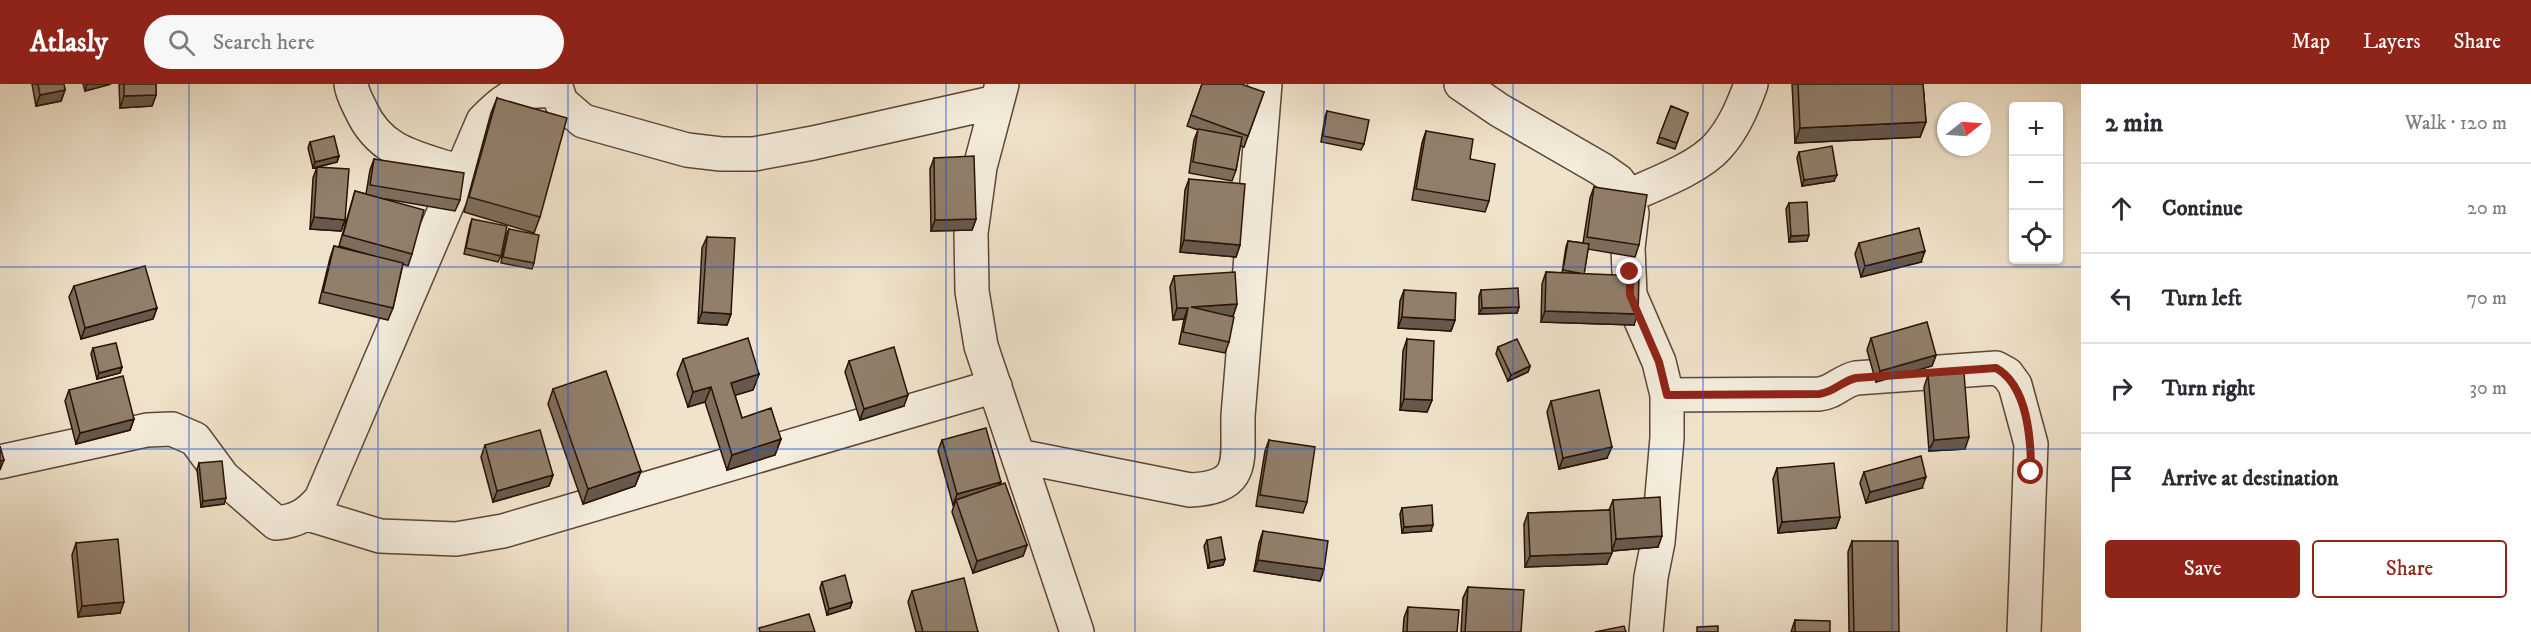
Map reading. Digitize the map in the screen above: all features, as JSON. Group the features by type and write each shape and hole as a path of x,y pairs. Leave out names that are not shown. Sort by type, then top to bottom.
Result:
{"street":[{"path":"351,84 368,125 380,139 398,152 460,172"},
{"path":"1018,456 1190,490 1213,489 1226,482 1237,468 1238,416 1265,84"},
{"path":"1461,84 1499,110 1601,169 1618,181 1628,196 1632,213 1628,248 1630,295 1659,362 1667,395 1667,438 1658,542 1651,577 1646,632"},
{"path":"1628,196 1701,160 1718,147 1740,114 1751,84"},
{"path":"0,462 147,430 172,429 195,439 223,477 276,523 292,521 308,514 321,500 483,121 498,105 527,90 555,87 561,102 583,121 687,150 721,154 754,154 813,143 999,93 980,168 971,233 972,291 981,346 1077,632"},
{"path":"1667,395 1819,394 1829,392 1845,381 1856,378 1986,368 1996,368 2007,374 2015,385 2031,444 2024,632"},
{"path":"308,514 380,536 456,539 503,531 995,386"}],"building":[{"path":"38,84 64,84 65,90 40,95"},
{"path":"124,84 156,84 156,95 124,96"},
{"path":"1202,84 1241,84 1264,92 1248,136 1191,115"},
{"path":"1798,84 1923,84 1926,122 1800,128"},
{"path":"497,98 567,118 540,217 469,197"},
{"path":"1671,106 1688,113 1677,143 1659,137"},
{"path":"1327,111 1369,120 1364,144 1323,136"},
{"path":"1198,129 1242,137 1236,170 1193,162"},
{"path":"1426,131 1473,139 1470,159 1495,164 1489,201 1416,189"},
{"path":"334,136 339,156 315,162 310,142"},
{"path":"1832,146 1837,175 1804,180 1799,152"},
{"path":"974,156 976,219 935,220 934,158"},
{"path":"374,159 464,173 460,200 370,185"},
{"path":"317,167 349,169 345,220 314,217"},
{"path":"1189,179 1245,184 1240,245 1184,240"},
{"path":"1594,187 1647,195 1639,245 1587,237"},
{"path":"355,191 424,210 412,254 343,235"},
{"path":"1807,202 1809,235 1791,236 1789,203"},
{"path":"472,219 507,226 501,256 466,248"},
{"path":"1919,228 1925,251 1865,266 1859,243"},
{"path":"509,229 539,235 534,263 503,257"},
{"path":"707,237 735,238 731,314 702,312"},
{"path":"1568,241 1589,244 1584,274 1563,270"},
{"path":"334,246 403,263 393,308 323,292"},
{"path":"145,266 157,308 85,328 74,286"},
{"path":"1235,272 1237,304 1191,307 1234,317 1229,342 1183,332 1188,308 1177,308 1174,276"},
{"path":"1546,272 1639,276 1638,314 1545,311"},
{"path":"1518,288 1519,307 1482,308 1481,290"},
{"path":"1404,290 1456,293 1455,320 1402,317"},
{"path":"1927,322 1936,355 1880,371 1871,338"},
{"path":"748,338 759,374 731,383 742,418 771,408 781,439 732,455 711,387 693,392 683,359"},
{"path":"1407,339 1434,341 1432,400 1404,399"},
{"path":"1517,339 1530,366 1511,375 1498,347"},
{"path":"116,343 122,367 99,373 93,348"},
{"path":"894,347 908,395 864,409 849,361"},
{"path":"606,371 641,471 588,489 553,389"},
{"path":"1964,373 1969,437 1934,440 1928,375"},
{"path":"123,376 134,419 80,433 69,390"},
{"path":"1599,390 1612,447 1563,458 1551,401"},
{"path":"986,428 1001,482 957,494 942,440"},
{"path":"540,430 553,475 497,491 485,445"},
{"path":"1269,440 1315,447 1307,502 1260,495"},
{"path":"0,446 4,460 0,461"},
{"path":"1921,456 1926,477 1870,492 1864,472"},
{"path":"222,461 226,498 203,501 199,463"},
{"path":"1834,463 1840,517 1782,522 1777,468"},
{"path":"1005,483 1027,545 977,561 956,500"},
{"path":"1660,497 1662,536 1616,539 1613,500"},
{"path":"1432,505 1433,525 1404,527 1402,508"},
{"path":"1610,510 1612,553 1530,556 1528,513"},
{"path":"1263,531 1328,541 1324,569 1258,560"},
{"path":"1221,537 1225,559 1210,562 1207,540"},
{"path":"118,539 124,602 82,606 76,543"},
{"path":"1852,541 1898,541 1899,632 1854,632"},
{"path":"845,575 852,602 829,609 822,582"},
{"path":"964,578 978,632 923,632 912,591"},
{"path":"1468,587 1524,590 1521,632 1465,632"},
{"path":"1408,607 1459,610 1457,632 1407,632"},
{"path":"809,614 815,632 760,632 759,628"},
{"path":"1795,620 1830,621 1830,632 1795,632"},
{"path":"1624,626 1626,632 1595,632"},
{"path":"1718,626 1718,632 1697,632 1697,627"}],"route":[{"path":"1630,272 1630,295 1659,362 1667,395 1825,394 1838,384 1856,378 1996,368 2007,374 2015,385 2031,444 2031,472"}]}
